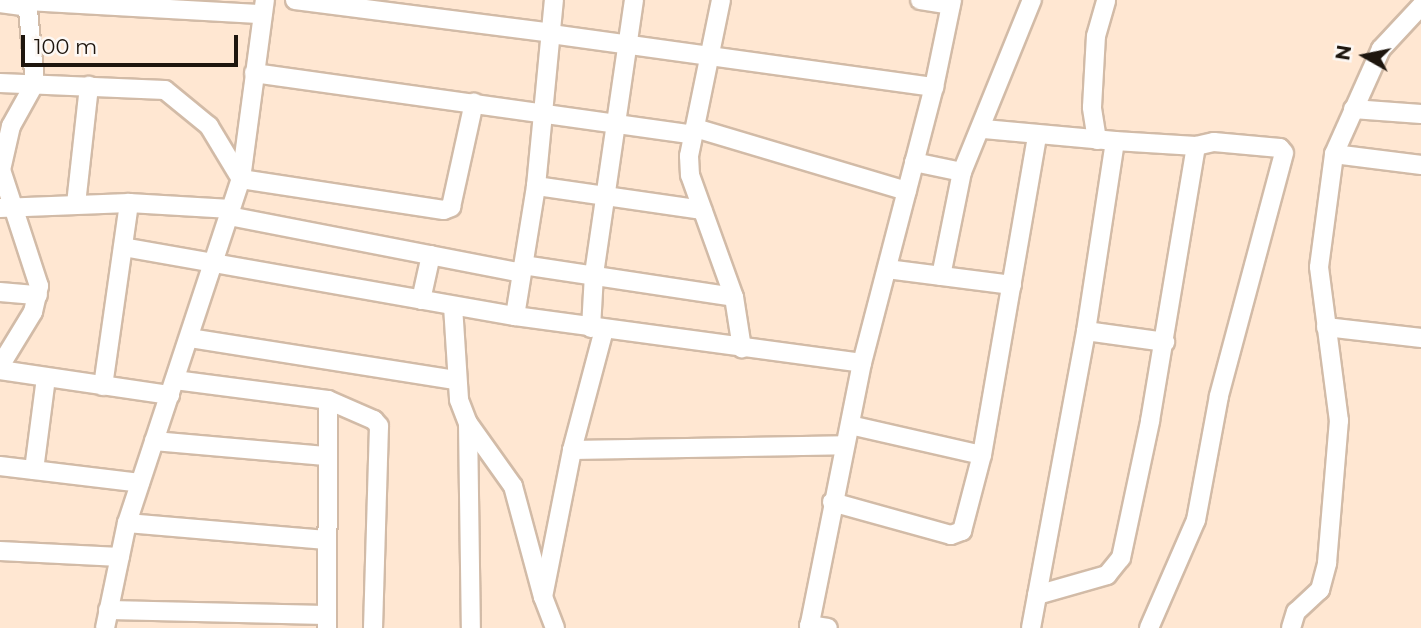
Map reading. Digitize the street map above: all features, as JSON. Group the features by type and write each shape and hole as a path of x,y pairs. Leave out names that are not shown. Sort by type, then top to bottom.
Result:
{"street":[{"path":"295,0 934,87"},
{"path":"515,316 536,186 554,0"},
{"path":"543,597 598,329 594,274 631,47 634,0"},
{"path":"721,0 712,55 694,132 690,175 734,297 742,348"},
{"path":"828,628 809,626 832,502 862,363 934,87 951,2 920,0"},
{"path":"941,276 962,172 984,129 1032,0"},
{"path":"1031,628 1086,331 1106,141 1092,107 1096,36 1106,0"},
{"path":"0,3 264,7 241,178 127,523 105,628"},
{"path":"28,3 35,83 11,126 1,169 5,208 37,272 38,296 27,322 0,368 103,386 172,388 328,400 365,415 379,426 373,628"},
{"path":"1291,628 1296,612 1320,590 1327,564 1339,421 1319,267 1334,154 1381,49 1418,13"},
{"path":"254,73 474,102 543,115 694,132 907,191"},
{"path":"0,83 89,86 173,93 209,126 241,178 448,210 474,102"},
{"path":"76,204 89,86"},
{"path":"1353,109 1421,114"},
{"path":"984,129 1106,141 1196,146 1214,142 1280,148 1286,161 1219,396 1196,520 1149,628"},
{"path":"832,502 957,535 962,531 982,455 1037,136"},
{"path":"1037,595 1107,575 1117,566 1165,342 1196,146"},
{"path":"1334,154 1421,165"},
{"path":"914,162 962,172"},
{"path":"536,186 702,210"},
{"path":"5,208 129,203 230,212 431,255 523,269 594,274 734,297"},
{"path":"103,386 129,203"},
{"path":"123,247 215,261 515,316 862,363"},
{"path":"421,300 431,255"},
{"path":"887,269 1012,285"},
{"path":"0,292 38,296"},
{"path":"453,306 456,380 468,423 468,628"},
{"path":"1325,327 1421,338"},
{"path":"1086,331 1165,342"},
{"path":"190,338 456,380"},
{"path":"34,470 46,378"},
{"path":"108,610 201,620 327,621 325,456 328,400"},
{"path":"468,423 513,486 543,597 555,628"},
{"path":"850,425 982,455"},
{"path":"154,441 325,456"},
{"path":"572,450 845,445"},
{"path":"0,466 140,483"},
{"path":"127,523 326,540"},
{"path":"0,551 120,557"}]}
